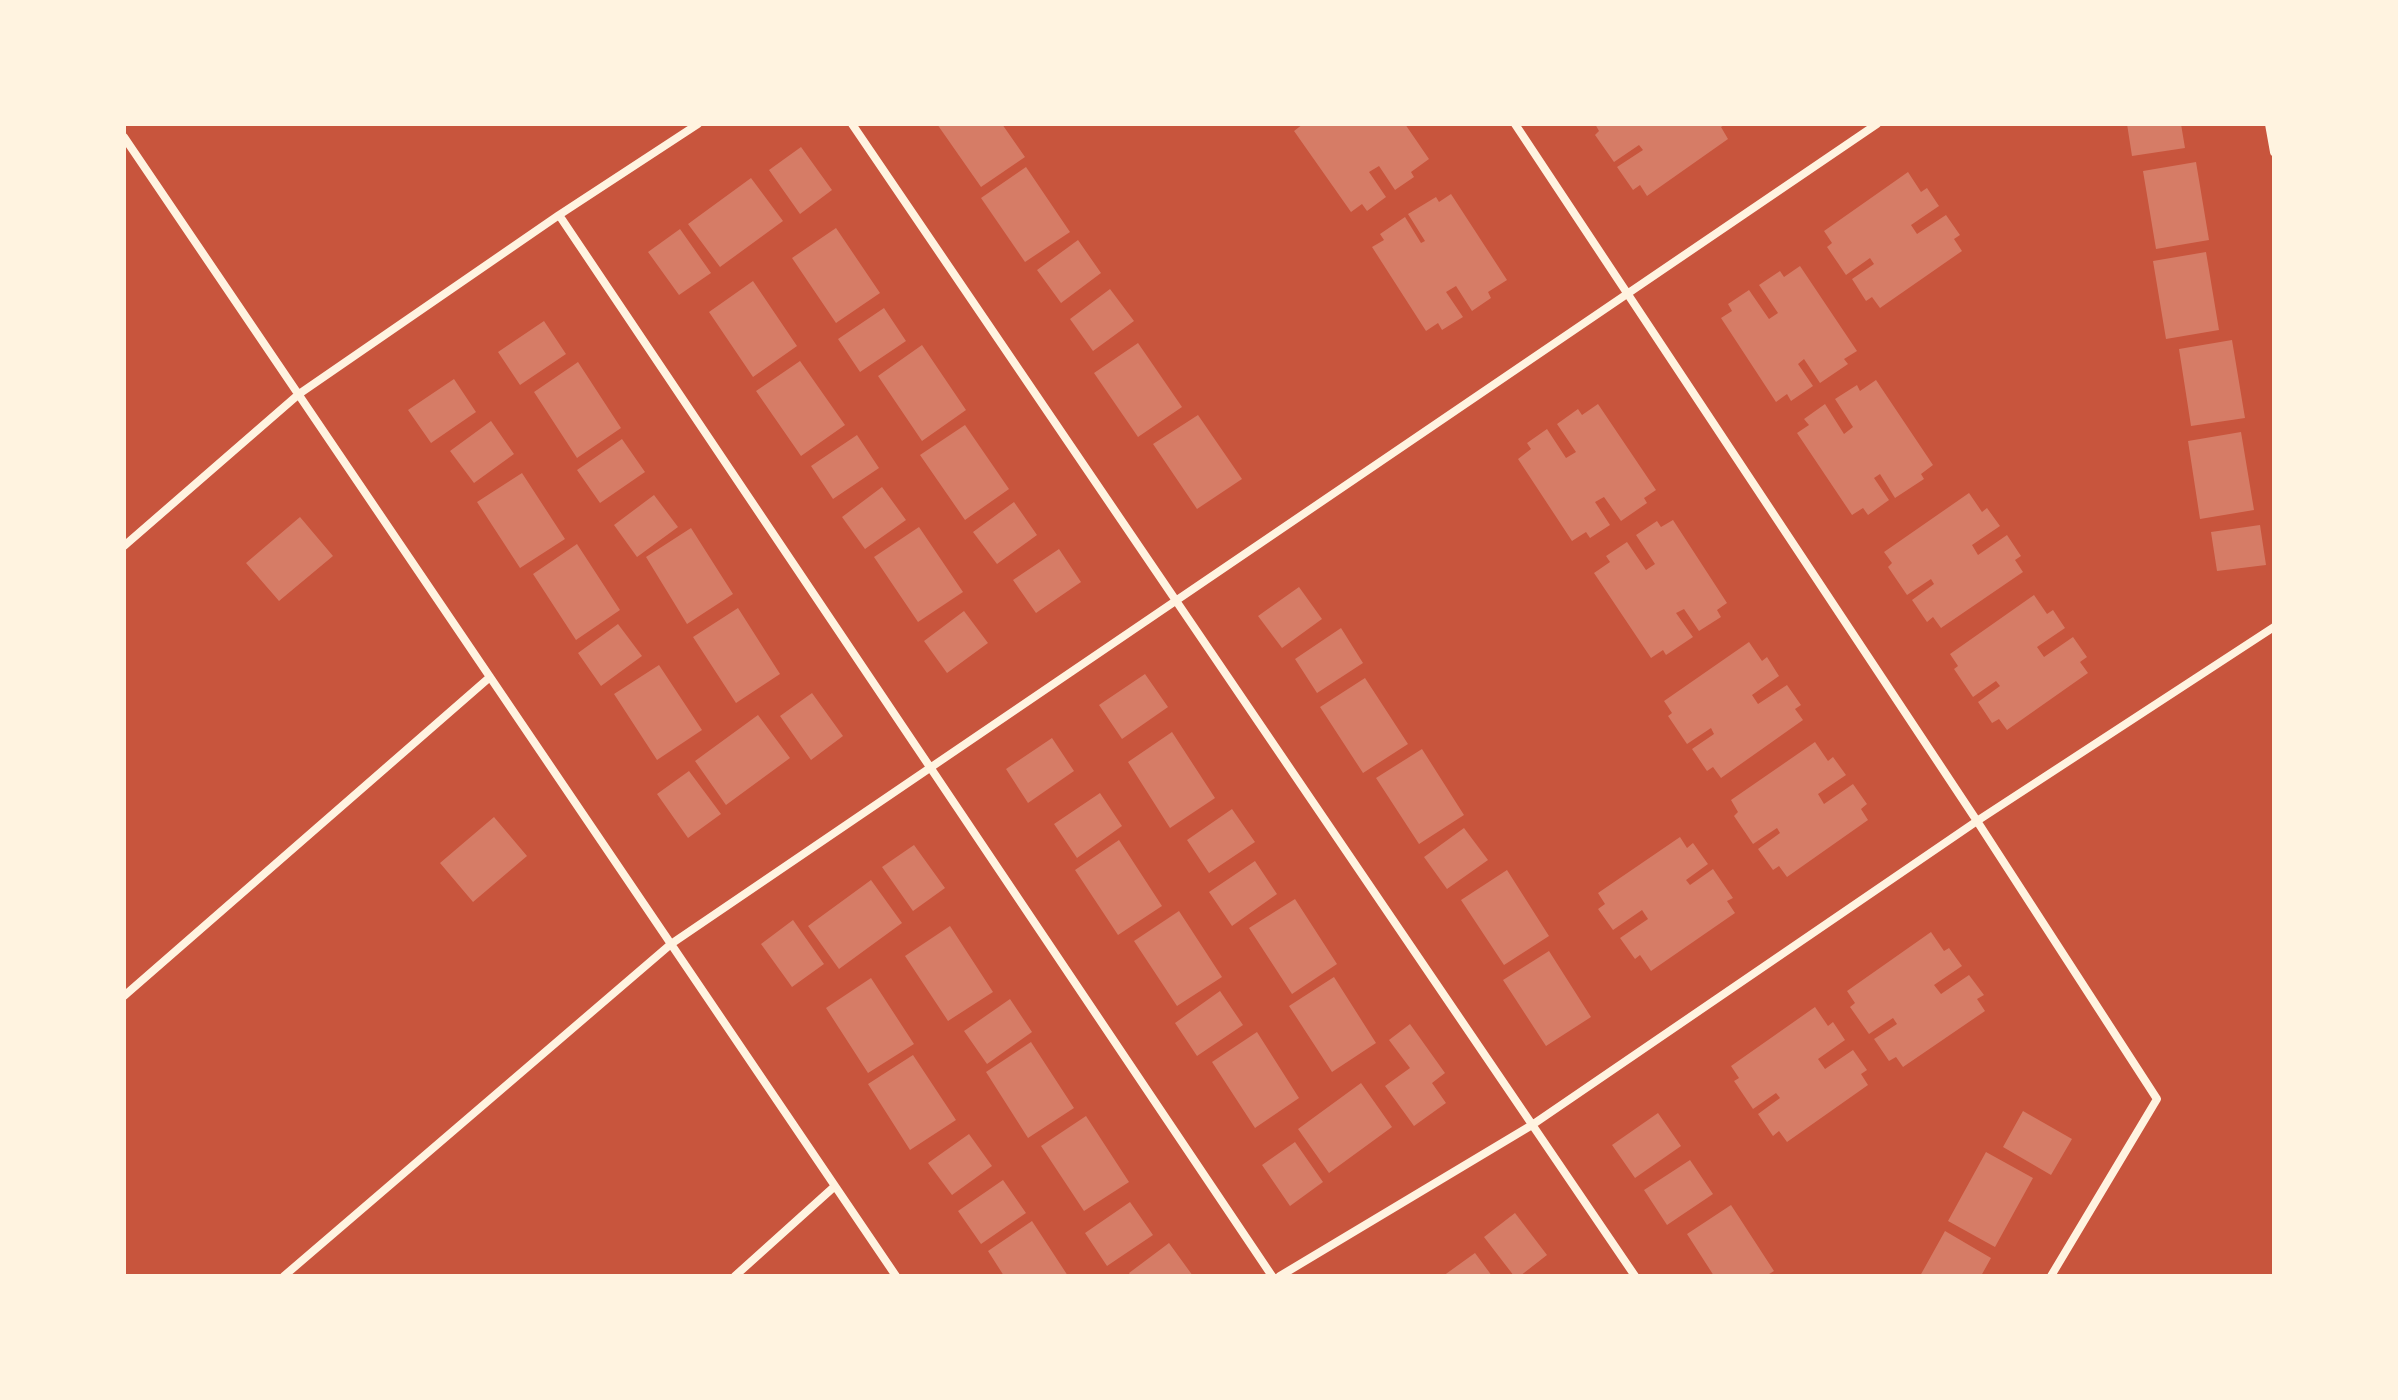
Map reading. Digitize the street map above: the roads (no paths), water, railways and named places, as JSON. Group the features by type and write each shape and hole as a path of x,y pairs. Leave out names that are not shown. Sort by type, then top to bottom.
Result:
{"street":[{"path":"124,546 299,394 559,215 698,124"},
{"path":"852,124 1635,1276"},
{"path":"1515,124 1977,821 2157,1099 2051,1276"},
{"path":"284,1276 671,944 1877,124"},
{"path":"2269,124 2274,152"},
{"path":"124,137 896,1276"},
{"path":"559,215 1272,1276"},
{"path":"1280,1276 1532,1125 1977,821 2274,627"},
{"path":"124,996 490,677"},
{"path":"735,1276 835,1186"}]}
